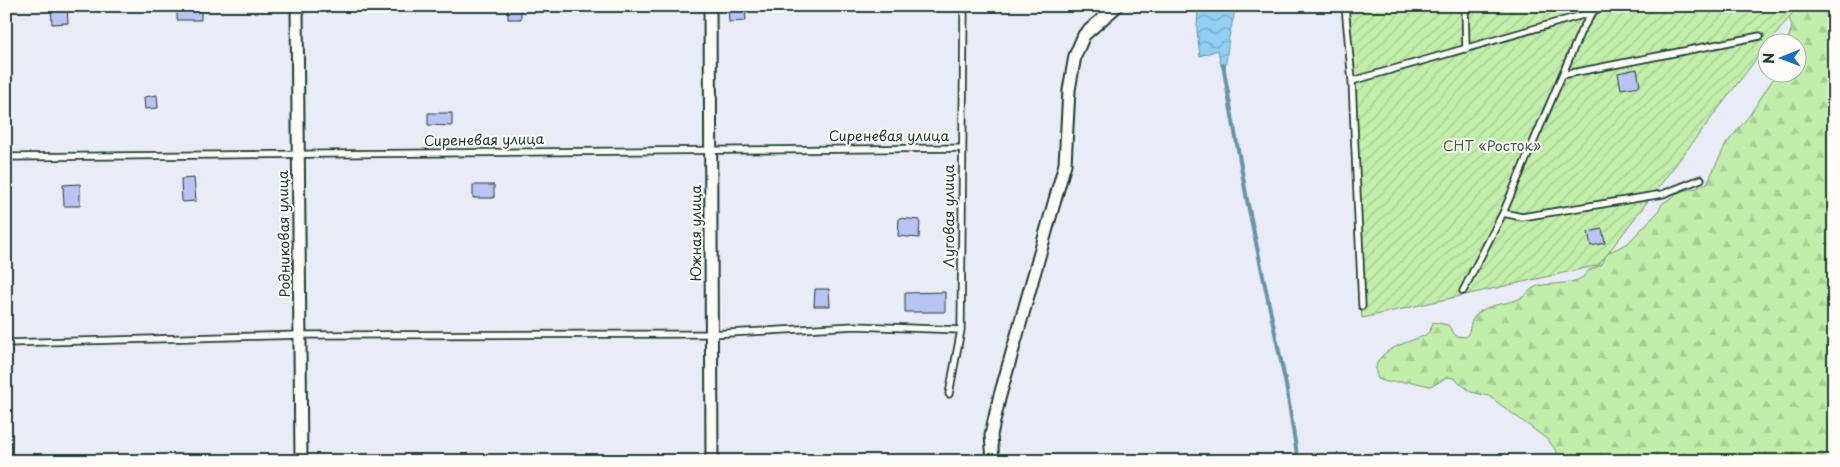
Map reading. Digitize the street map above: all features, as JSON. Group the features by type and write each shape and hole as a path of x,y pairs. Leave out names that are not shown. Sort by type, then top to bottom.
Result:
{"street":[{"name":"Родниковая улица","path":"297,6 301,461"},
{"name":"Южная улица","path":"710,6 712,461"},
{"path":"993,461 991,435 1065,164 1069,90 1075,56 1084,35 1117,6"}],"lane":[{"name":"Луговая улица","path":"949,394 961,330 964,6"},
{"path":"1345,6 1352,81 1362,306"},
{"path":"1465,6 1466,49"},
{"path":"1463,291 1503,213 1581,31 1593,12 1600,6"},
{"path":"1352,81 1593,12"},
{"path":"1562,75 1758,36"},
{"name":"Сиреневая улица","path":"6,157 298,156 962,148"},
{"path":"1503,213 1522,218 1663,194 1701,179"},
{"path":"6,343 301,335 710,334 854,326 961,330"}],"green space":[{"name":"СНТ «Росток»","path":"1345,6 1798,6 1778,32 1758,32 1758,57 1599,265 1362,318"},
{"path":"1793,6 1834,6 1834,461 1557,461 1557,452 1548,440 1489,396 1471,392 1454,378 1447,377 1430,386 1412,382 1387,382 1378,379 1376,370 1378,362 1383,355 1398,346 1424,336 1430,331 1433,322 1448,325 1456,336 1466,337 1472,321 1481,311 1491,306 1521,298 1538,286 1571,282 1583,277 1588,271 1603,263 1606,254 1628,243 1657,213 1662,204 1682,191 1697,188 1707,183 1726,144 1749,116 1771,82 1808,82 1808,32 1790,32 1792,26 1789,18 1793,12"}],"water":[{"path":"1198,6 1236,6 1229,37 1225,70 1221,66 1218,50 1200,56 1197,30"}],"building":[{"path":"51,6 67,6 68,23 52,24"},
{"path":"177,6 201,6 201,20 177,20"},
{"path":"508,6 521,6 521,19 508,19"},
{"path":"745,6 746,21 729,22 728,7"},
{"path":"1637,69 1640,86 1621,89 1618,73"},
{"path":"157,95 158,108 145,109 144,97"},
{"path":"428,113 452,113 452,126 428,125"},
{"path":"194,178 196,201 182,202 181,179"},
{"path":"80,184 80,206 64,206 63,185"},
{"path":"473,185 494,185 494,198 473,198"},
{"path":"899,218 920,220 919,238 898,236"},
{"path":"1602,229 1605,243 1591,246 1588,232"},
{"path":"815,289 829,289 830,306 814,306"},
{"path":"945,292 945,312 905,312 905,293"}],"waterway":[{"path":"1223,65 1247,200 1286,385 1298,461"}]}
